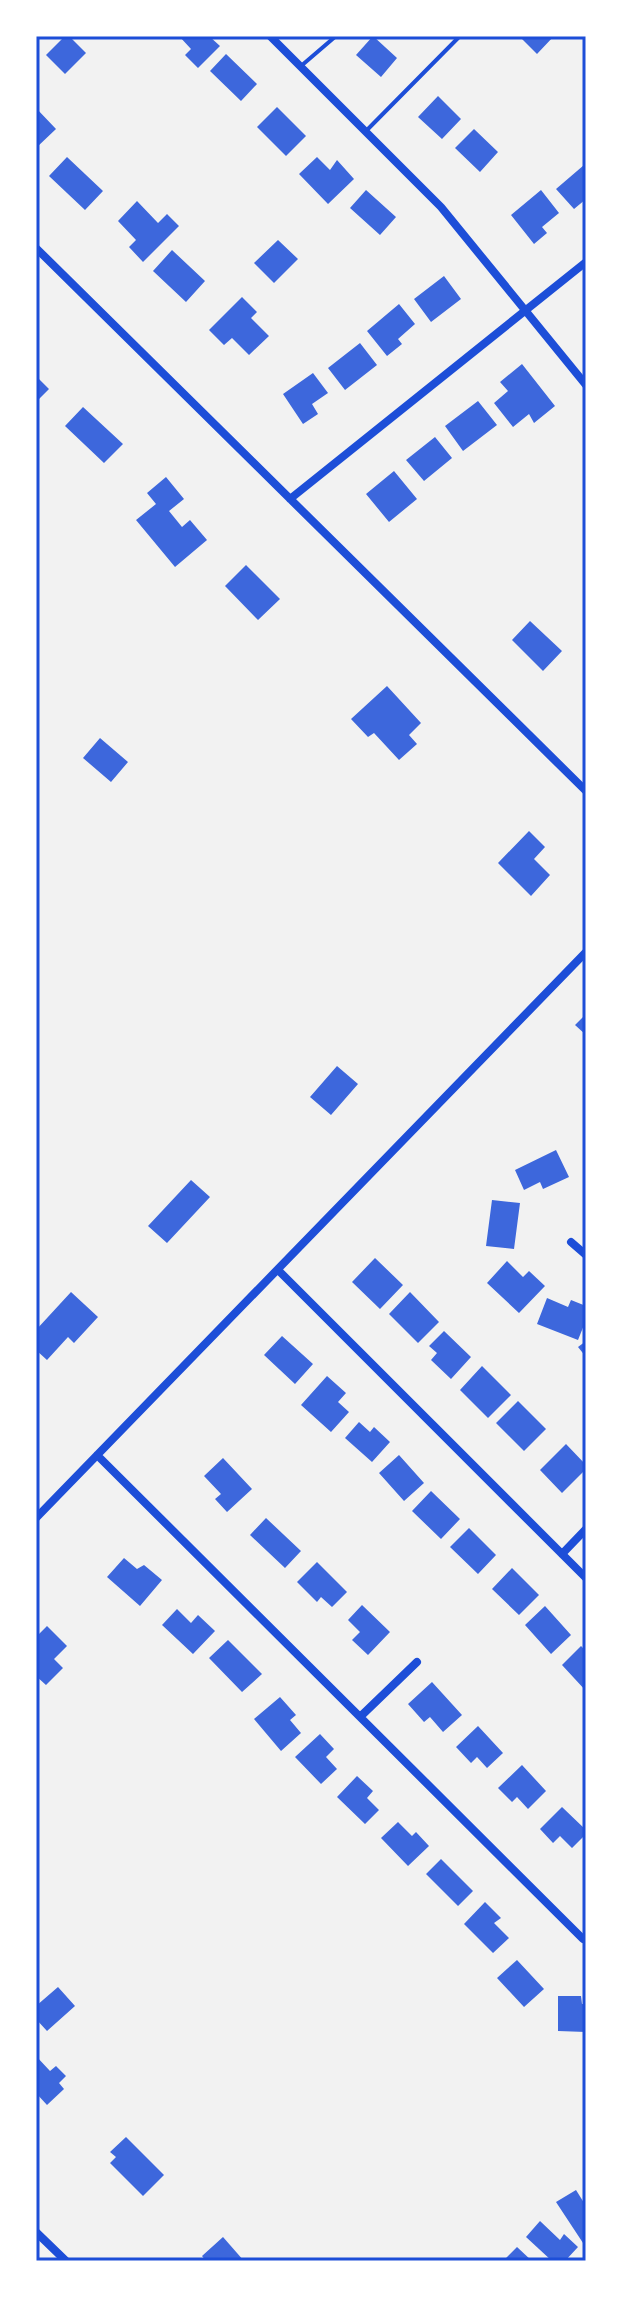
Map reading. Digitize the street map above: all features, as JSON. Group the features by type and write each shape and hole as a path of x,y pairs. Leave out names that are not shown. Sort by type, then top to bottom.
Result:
{"street":[{"path":"270,36 441,207 586,385"},
{"path":"36,248 586,791"},
{"path":"290,499 586,262"},
{"path":"36,1518 586,952"},
{"path":"571,1242 586,1255"},
{"path":"278,1270 586,1578"},
{"path":"97,1455 583,1939"},
{"path":"562,1554 586,1529"},
{"path":"361,1716 417,1662"},
{"path":"36,2232 66,2261"}],"lane":[{"path":"301,66 336,36"},
{"path":"365,132 460,36"}],"building":[{"path":"65,36 69,36 86,53 65,74 46,55"},
{"path":"179,36 209,36 220,46 198,68 185,55 191,49"},
{"path":"373,36 397,58 381,77 356,55"},
{"path":"519,36 554,36 537,54"},
{"path":"226,54 257,84 241,101 210,71"},
{"path":"438,96 461,119 442,139 418,117"},
{"path":"277,107 306,136 286,156 257,127"},
{"path":"36,108 56,129 36,148"},
{"path":"474,129 498,152 480,172 455,148"},
{"path":"67,157 103,191 85,210 49,176"},
{"path":"317,157 330,170 337,160 354,179 328,204 299,174"},
{"path":"584,165 586,199 574,209 556,189"},
{"path":"366,190 396,217 380,235 350,208"},
{"path":"541,190 559,213 542,227 547,233 534,244 511,215"},
{"path":"137,201 158,223 167,214 179,226 143,262 129,247 136,240 118,221"},
{"path":"278,240 298,259 274,283 254,263"},
{"path":"172,250 205,281 186,302 153,271"},
{"path":"444,276 461,299 431,322 414,299"},
{"path":"242,297 257,312 251,318 269,336 249,355 232,338 224,345 209,330"},
{"path":"399,304 415,324 398,339 402,344 387,356 367,331"},
{"path":"360,343 377,365 345,390 328,368"},
{"path":"522,364 555,406 534,423 529,414 513,427 494,403 508,391 500,382"},
{"path":"313,373 328,393 312,404 318,414 303,424 283,394"},
{"path":"36,376 49,389 36,402"},
{"path":"478,401 497,425 463,451 445,426"},
{"path":"83,407 123,444 104,463 65,426"},
{"path":"435,437 452,458 424,481 406,460"},
{"path":"394,471 417,499 389,522 366,494"},
{"path":"166,477 184,499 169,511 182,527 190,520 207,540 175,567 136,520 156,504 147,493"},
{"path":"246,565 280,599 258,620 225,586"},
{"path":"530,621 562,651 543,671 512,640"},
{"path":"387,686 421,723 409,735 417,744 399,760 374,733 368,737 351,719"},
{"path":"100,738 128,762 111,782 83,758"},
{"path":"529,831 545,847 534,859 550,875 531,896 498,863"},
{"path":"586,1014 586,1035 575,1025"},
{"path":"337,1066 358,1084 331,1115 310,1097"},
{"path":"556,1150 569,1177 543,1189 540,1182 524,1190 515,1170"},
{"path":"191,1180 210,1197 167,1243 148,1226"},
{"path":"492,1200 520,1203 514,1249 486,1246"},
{"path":"375,1258 403,1285 380,1309 352,1282"},
{"path":"507,1261 523,1277 529,1271 545,1286 519,1313 487,1283"},
{"path":"71,1292 98,1317 74,1343 68,1337 47,1360 36,1350 36,1330"},
{"path":"410,1292 439,1322 418,1343 389,1314"},
{"path":"547,1298 568,1307 571,1300 586,1306 586,1320 578,1340 537,1324"},
{"path":"444,1331 471,1357 451,1379 431,1360 437,1353 429,1346"},
{"path":"282,1336 313,1364 295,1384 264,1355"},
{"path":"586,1341 586,1357 578,1347"},
{"path":"482,1366 511,1395 488,1418 460,1390"},
{"path":"327,1376 346,1393 338,1402 349,1412 331,1432 301,1405"},
{"path":"518,1401 546,1429 524,1451 496,1423"},
{"path":"359,1422 370,1432 374,1427 390,1442 372,1462 345,1438"},
{"path":"566,1444 586,1465 586,1469 562,1493 540,1470"},
{"path":"399,1455 424,1483 404,1501 379,1473"},
{"path":"223,1458 252,1489 227,1512 215,1499 221,1494 204,1476"},
{"path":"431,1491 460,1519 441,1539 412,1511"},
{"path":"266,1518 301,1551 285,1568 250,1535"},
{"path":"469,1528 496,1555 478,1574 450,1547"},
{"path":"124,1558 137,1569 144,1565 162,1580 140,1606 107,1577"},
{"path":"317,1562 347,1592 332,1607 321,1597 317,1602 297,1582"},
{"path":"512,1568 539,1595 519,1615 492,1589"},
{"path":"362,1605 390,1632 368,1655 352,1640 360,1632 348,1620"},
{"path":"545,1606 571,1635 551,1654 525,1625"},
{"path":"177,1609 191,1623 198,1615 215,1631 193,1654 162,1625"},
{"path":"47,1626 67,1646 54,1659 63,1668 46,1685 36,1676 36,1637"},
{"path":"228,1640 262,1674 242,1692 209,1658"},
{"path":"581,1646 586,1651 586,1691 562,1665"},
{"path":"432,1682 462,1715 443,1732 430,1717 424,1722 408,1704"},
{"path":"280,1697 296,1715 290,1720 301,1733 281,1751 254,1719"},
{"path":"478,1726 503,1753 487,1768 477,1757 471,1763 456,1747"},
{"path":"320,1734 334,1749 326,1757 337,1769 321,1784 295,1757"},
{"path":"522,1765 546,1791 528,1809 517,1797 512,1802 498,1788"},
{"path":"357,1776 373,1791 367,1798 379,1810 365,1824 337,1797"},
{"path":"562,1807 586,1830 586,1834 572,1848 560,1836 553,1843 540,1829"},
{"path":"398,1822 412,1836 416,1832 429,1846 408,1866 381,1838"},
{"path":"441,1859 473,1891 458,1906 426,1874"},
{"path":"485,1902 501,1918 494,1923 509,1938 493,1953 464,1924"},
{"path":"517,1960 544,1989 524,2007 497,1978"},
{"path":"58,1987 75,2006 47,2031 36,2019 36,2006"},
{"path":"558,1996 581,1996 582,2004 586,2004 586,2032 558,2031"},
{"path":"36,2056 50,2071 56,2066 66,2076 59,2083 64,2089 47,2105 36,2093"},
{"path":"126,2137 164,2175 143,2196 110,2163 116,2157 110,2152"},
{"path":"576,2190 586,2206 586,2240 583,2243 556,2202"},
{"path":"540,2221 560,2240 564,2234 578,2247 565,2261 552,2261 526,2237"},
{"path":"223,2237 244,2261 206,2261 202,2256"},
{"path":"517,2247 532,2261 503,2261"}]}
